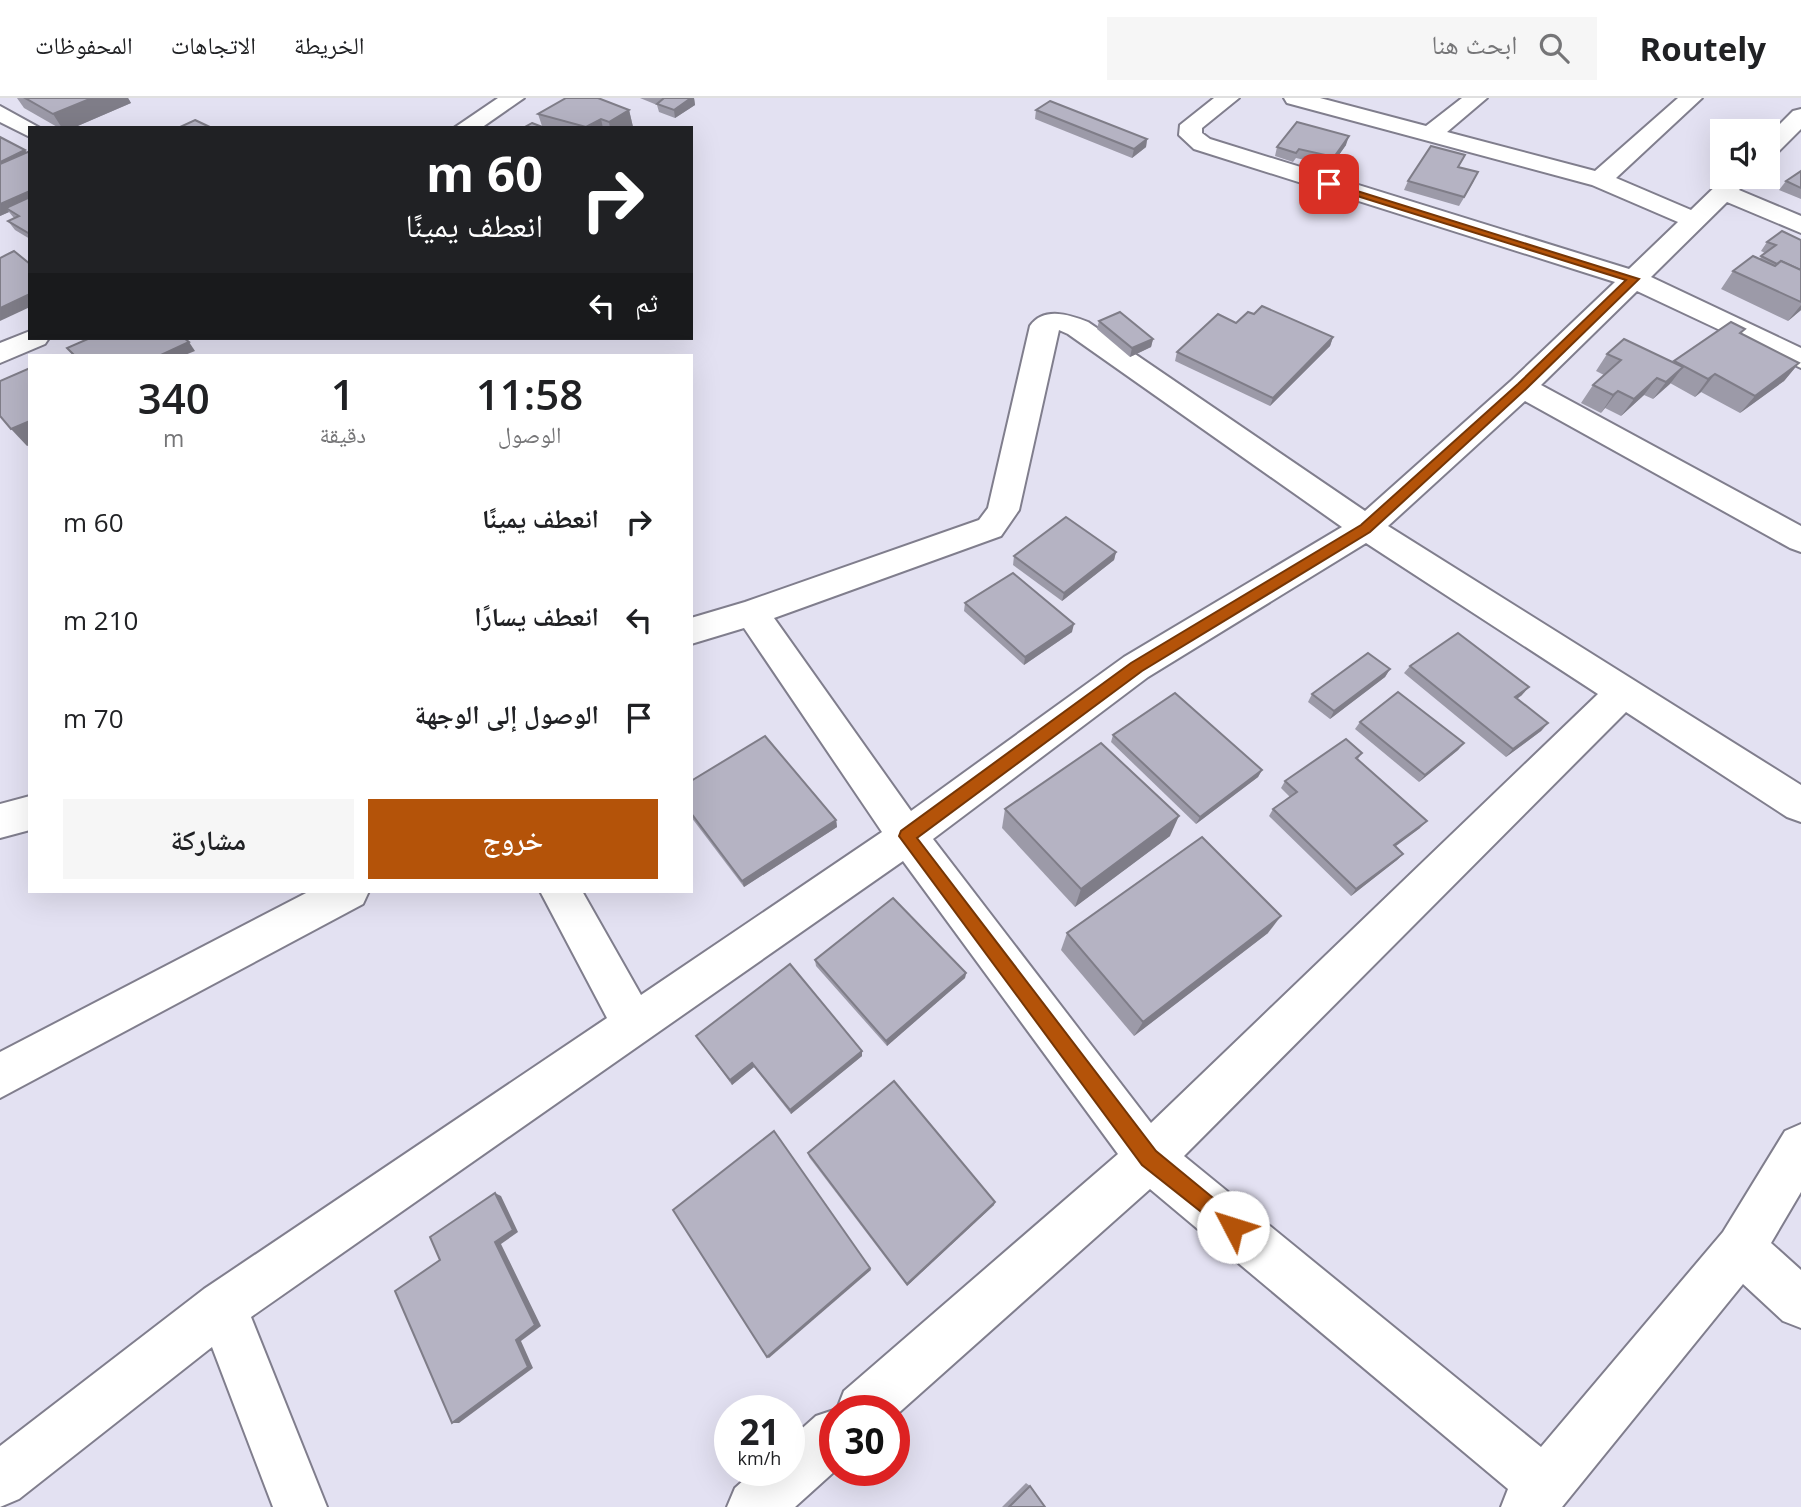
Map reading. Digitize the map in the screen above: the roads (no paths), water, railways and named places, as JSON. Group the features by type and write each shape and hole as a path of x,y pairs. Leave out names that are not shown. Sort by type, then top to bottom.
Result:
{"street":[{"path":"468,126 513,98"},
{"path":"1228,98 1191,125 1190,135 1202,144 1633,279 1801,359"},
{"path":"1295,98 1600,180 1694,220"},
{"path":"1432,133 1476,98"},
{"path":"1600,180 1692,98"},
{"path":"0,113 28,129"},
{"path":"1780,137 1801,117"},
{"path":"0,1480 222,1307 907,836 1136,667 1366,528 1522,387 1726,189"},
{"path":"1740,189 1801,225"},
{"path":"693,630 752,613 990,528 1003,510 1044,326 1059,321 1078,328 1366,528 1801,805"},
{"path":"0,354 31,340"},
{"path":"1522,387 1801,540"},
{"path":"752,613 907,836 1149,1158 1537,1496 1740,1249 1801,1147"},
{"path":"880,1395 1149,1158 1624,692"},
{"path":"0,821 28,814"},
{"path":"0,1076 345,893"},
{"path":"561,893 634,1025"},
{"path":"1740,1249 1801,1303"},
{"path":"222,1307 300,1507"},
{"path":"754,1507 819,1449"}]}
